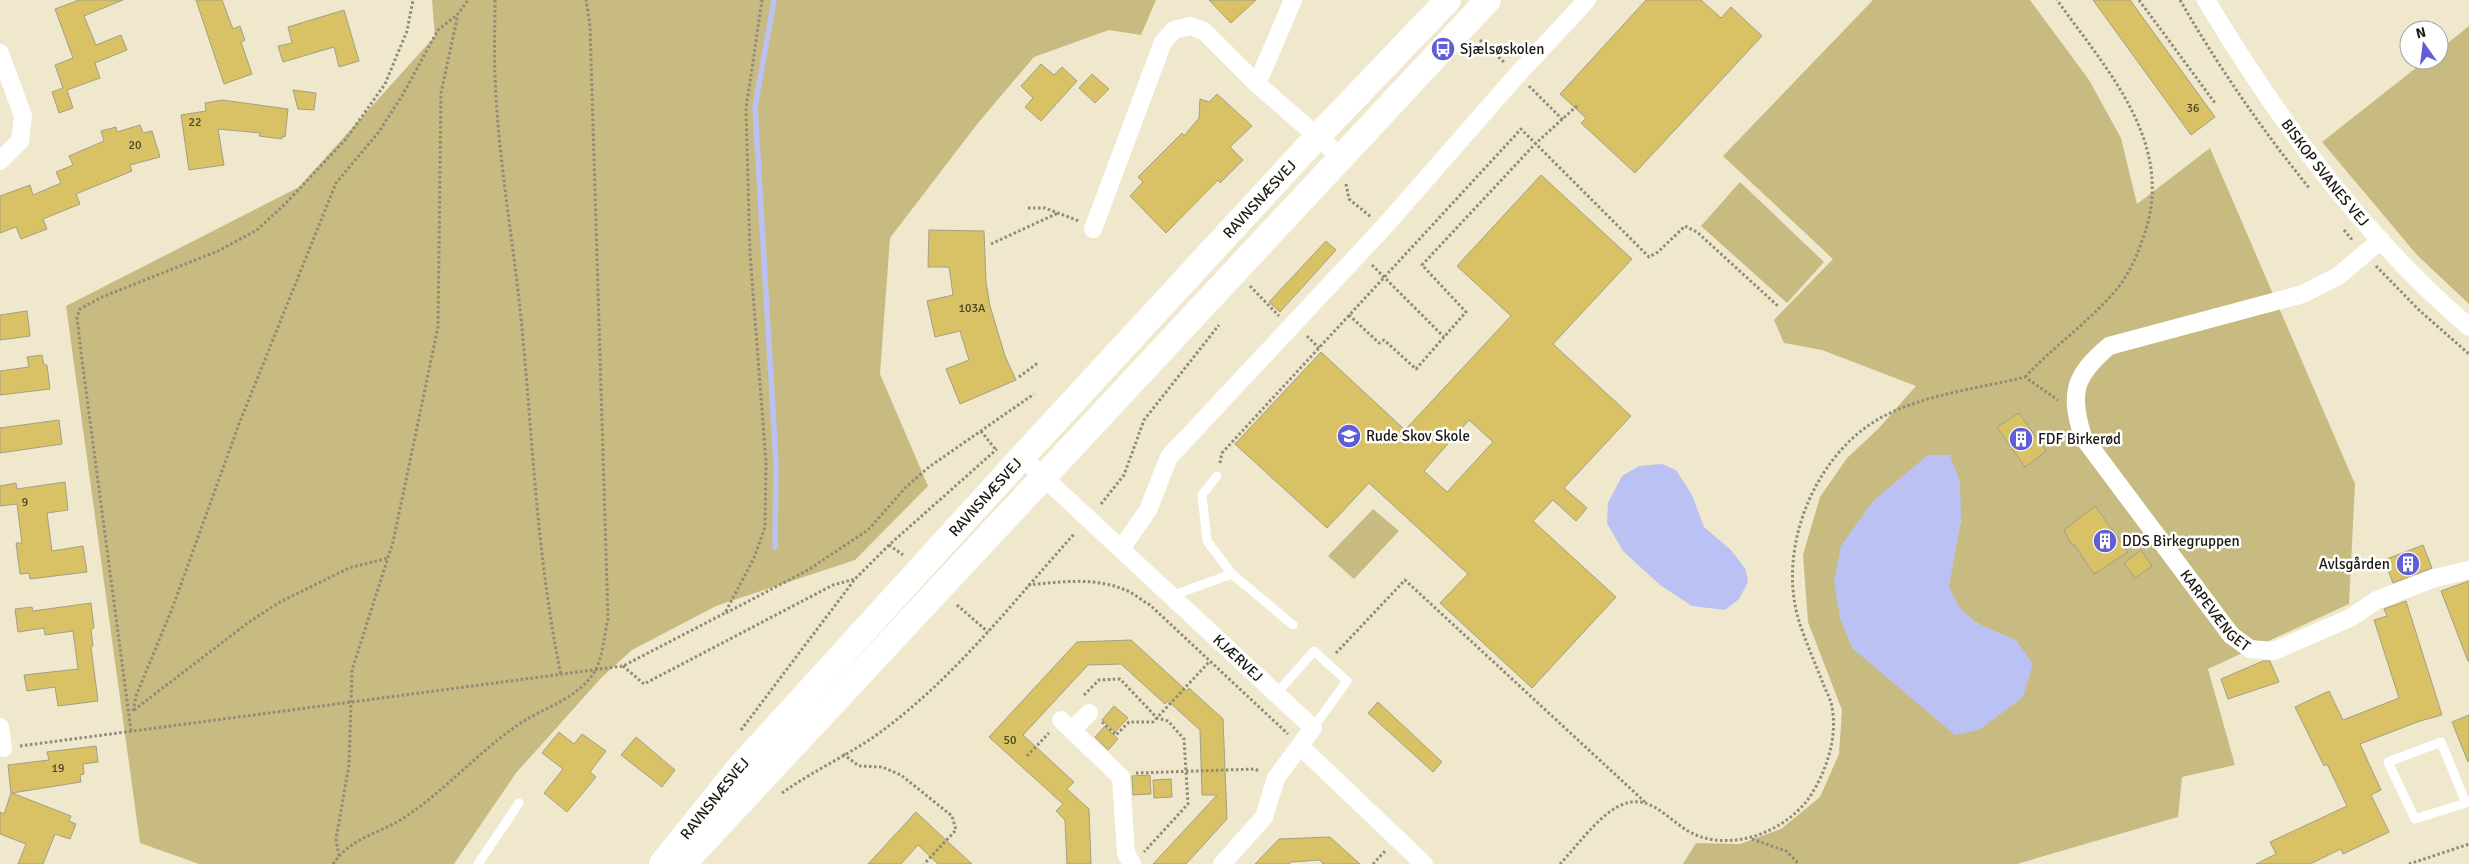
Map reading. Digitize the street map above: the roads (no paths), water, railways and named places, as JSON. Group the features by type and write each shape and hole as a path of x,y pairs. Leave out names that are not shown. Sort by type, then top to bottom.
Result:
{"main road":[{"name":"RAVNSNÆSVEJ","path":"662,864 739,768 1317,137 1448,0"},
{"name":"RAVNSNÆSVEJ","path":"682,864 1044,478 1344,168 1488,0"}],"street":[{"path":"1256,84 1293,0"},
{"path":"1121,549 1148,510 1169,457 1384,227 1517,74 1587,0"},
{"name":"BISKOP SVANES VEJ","path":"2206,0 2242,60 2318,168 2381,240 2438,300 2469,327"},
{"path":"1093,227 1163,42 1174,30 1190,26 1204,31 1256,84 1317,137 1344,168"},
{"path":"0,53 23,116 20,141 0,161"},
{"name":"KARPEVÆNGET","path":"2381,240 2338,276 2303,294 2109,346 2089,364 2077,385 2076,413 2083,437 2230,635 2250,648 2274,650 2350,618 2377,600 2435,578 2469,570"},
{"name":"KJÆRVEJ","path":"1022,457 1313,728"},
{"path":"1089,713 1067,725 1121,777 1126,853 1135,861"},
{"path":"0,727 3,748"},
{"path":"1222,864 1264,817 1276,778 1313,728"},
{"path":"1300,746 1424,864"}],"lane":[{"path":"1217,476 1202,496 1207,541 1232,574 1293,626"},
{"path":"1170,596 1232,574"},
{"path":"1276,694 1314,651 1347,681 1313,728"},
{"path":"2440,742 2468,803 2415,819 2388,762 2440,742"},
{"path":"478,864 519,803"}],"water":[{"path":"1928,455 1950,455 1960,482 1961,519 1949,587 1959,607 1978,624 2016,640 2033,664 2023,697 1979,730 1955,735 1852,648 1840,618 1834,581 1841,546 1873,501"},
{"path":"1662,464 1676,470 1692,495 1704,527 1731,550 1746,570 1748,582 1739,599 1725,610 1692,606 1660,585 1623,551 1607,523 1608,503 1622,476 1639,466"}],"waterway":[{"path":"774,0 755,107 776,463 775,547"}],"place":[{"name":"Sjælsøskolen","path":"1443,49"},
{"name":"Rude Skov Skole","path":"1349,436"},
{"name":"FDF Birkerød","path":"2021,439"},
{"name":"DDS Birkegruppen","path":"2105,541"},
{"name":"Avlsgården","path":"2408,564"}]}
